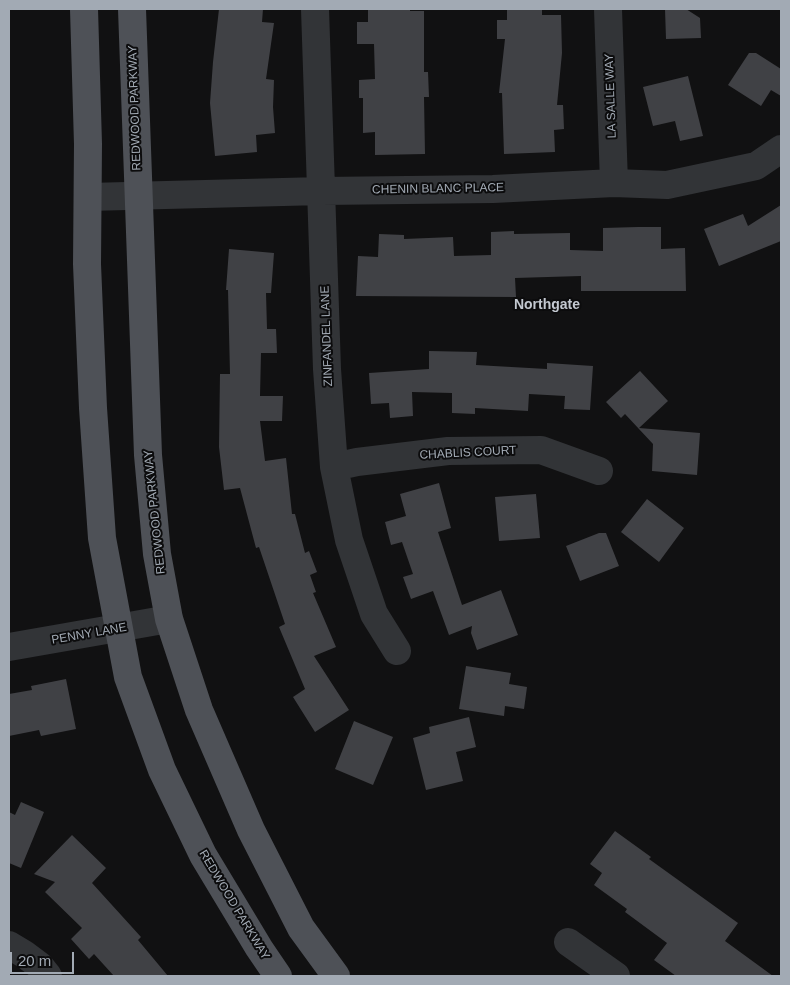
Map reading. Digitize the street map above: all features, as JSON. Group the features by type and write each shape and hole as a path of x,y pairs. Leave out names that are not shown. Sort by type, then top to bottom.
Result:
{"main road":[{"name":"REDWOOD PARKWAY","path":"84,9 88,197 87,264 93,408 102,538 128,677 162,770 204,855 258,948 278,976"},
{"name":"REDWOOD PARKWAY","path":"132,9 148,455 157,554 168,619 199,710 251,830 301,928 336,976"}],"street":[{"name":"ZINFANDEL LANE","path":"315,9 327,369 334,467 349,540 374,614 397,651"},
{"name":"LA SALLE WAY","path":"608,9 614,183"},
{"name":"CHENIN BLANC PLACE","path":"88,197 493,189 614,183 667,185 756,166 781,149"},
{"name":"CHABLIS COURT","path":"334,467 358,462 448,451 541,450 599,470"},
{"name":"PENNY LANE","path":"9,647 168,619"},
{"path":"568,942 616,976"},
{"path":"9,945 40,966 48,976"}],"building":[{"path":"219,9 263,9 262,22 274,23 266,79 274,80 273,107 275,133 256,135 257,152 215,156 210,103"},
{"path":"368,9 424,11 424,72 428,72 429,97 424,97 425,154 375,155 375,132 363,133 363,98 359,98 359,80 375,79 374,44 357,44 357,22 368,22"},
{"path":"507,9 542,9 542,15 561,15 562,53 557,105 563,105 564,129 554,130 555,152 504,154 502,93 499,93 505,39 497,39 497,20 507,20"},
{"path":"665,9 686,9 700,18 701,38 666,39"},
{"path":"749,53 756,53 781,69 781,96 771,90 761,106 728,85"},
{"path":"688,76 703,136 680,141 675,121 653,126 643,87"},
{"path":"781,205 781,241 719,266 704,229 743,214 748,226"},
{"path":"661,227 661,249 685,248 686,291 581,291 581,276 515,278 516,297 356,296 358,256 378,257 379,234 404,235 404,239 453,237 454,256 491,255 491,232 514,231 514,234 570,233 570,250 603,251 603,228"},
{"path":"229,249 274,253 271,293 266,293 267,329 276,329 277,353 261,353 260,396 283,396 282,421 260,421 265,461 286,458 292,514 295,514 305,553 309,551 317,572 310,575 316,592 313,593 336,647 314,656 349,710 315,732 293,697 305,689 279,627 285,624 259,547 256,548 240,488 224,490 219,447 220,374 230,374 228,290 226,290"},
{"path":"429,351 477,352 476,365 547,369 547,363 593,366 590,410 564,409 565,396 529,394 528,411 475,408 475,414 452,413 452,393 412,392 413,416 390,418 389,403 371,404 369,373 429,369"},
{"path":"640,371 668,401 639,428 700,433 697,475 652,471 653,444 625,414 621,418 606,402"},
{"path":"439,483 451,528 438,532 462,605 501,590 518,635 477,650 471,633 472,626 449,635 433,591 411,599 403,577 413,574 402,542 391,545 385,522 406,516 400,494"},
{"path":"536,494 540,538 499,541 495,497"},
{"path":"647,499 684,528 659,562 621,532"},
{"path":"599,533 606,533 619,566 580,581 566,546"},
{"path":"466,666 511,673 509,684 527,687 524,709 505,706 504,716 459,709"},
{"path":"66,679 76,729 41,736 39,730 9,736 9,694 32,690 31,686"},
{"path":"469,717 476,747 456,752 463,781 426,790 413,738 430,733 429,727"},
{"path":"354,721 393,737 373,785 335,769"},
{"path":"21,802 44,812 21,868 9,863 9,812 15,815"},
{"path":"615,831 651,857 649,859 738,923 725,941 773,976 676,976 654,960 667,943 625,912 627,909 594,885 602,873 590,864"},
{"path":"72,835 106,868 92,883 141,937 138,940 168,976 114,976 94,954 89,959 71,939 82,928 45,892 55,882 34,874"}],"district":[{"name":"Northgate","path":"547,305"}]}
